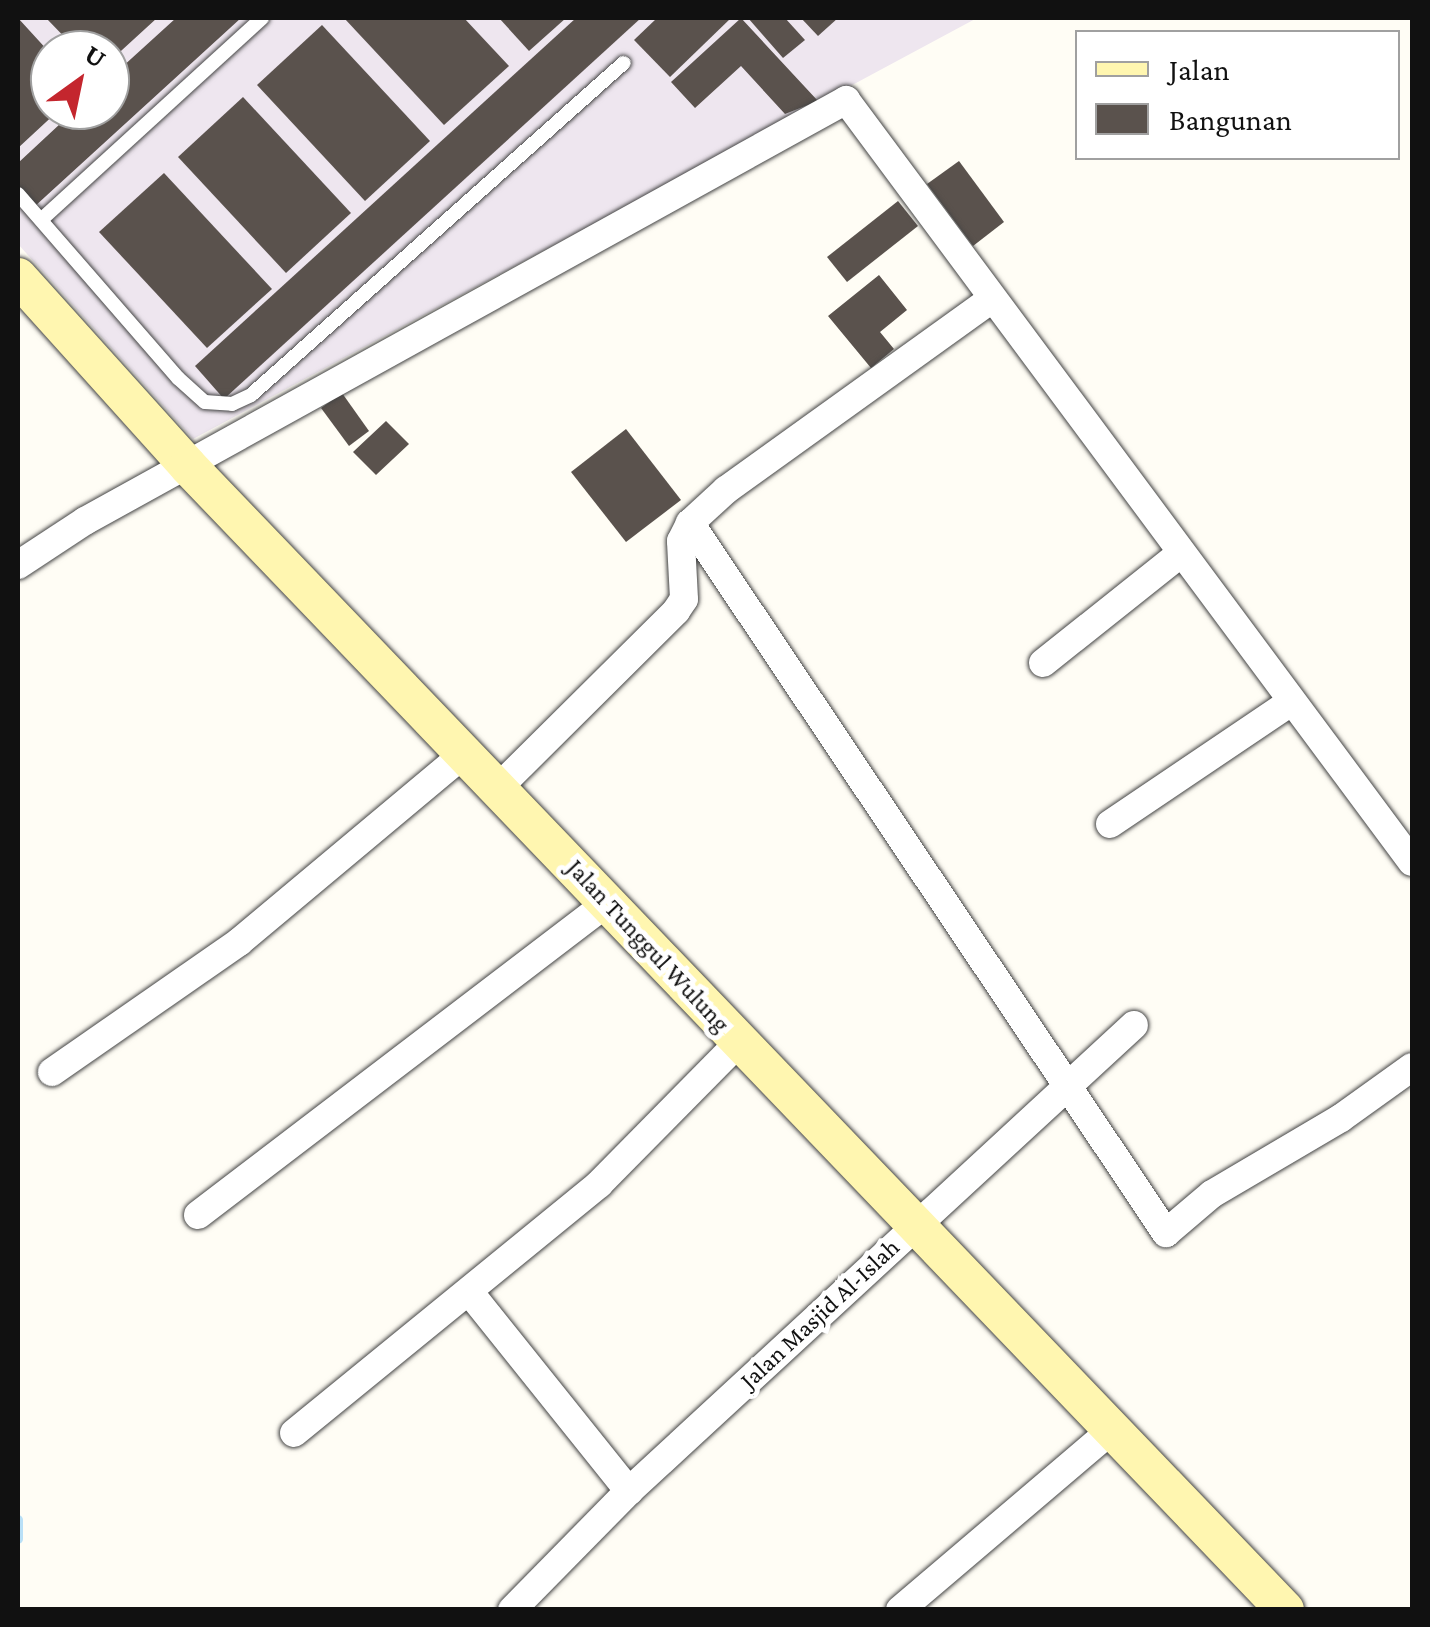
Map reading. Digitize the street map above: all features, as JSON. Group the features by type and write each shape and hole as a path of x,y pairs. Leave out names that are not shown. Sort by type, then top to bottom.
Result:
{"main road":[{"name":"Jalan Tunggul Wulung","path":"18,277 188,466 1285,1610"}],"street":[{"path":"18,565 842,100 851,104 990,300 1412,862"},
{"path":"498,788 676,611 684,598 681,541 690,523 726,490 990,300"},
{"path":"690,523 1166,1232 1212,1194 1341,1118 1412,1067"},
{"path":"1043,663 1180,554"},
{"path":"1110,824 1292,702"},
{"path":"52,1072 239,942 465,753"},
{"path":"198,1215 607,903"},
{"name":"Jalan Masjid Al-Islah","path":"512,1610 629,1491 1134,1025"},
{"path":"294,1433 470,1294 599,1184 739,1042"},
{"path":"470,1294 629,1491"},
{"path":"900,1610 1114,1429"}],"lane":[{"path":"42,219 262,18"},
{"path":"18,194 178,378 204,402 232,404 251,396 624,63"}],"shaded area":[{"path":"18,18 977,18 193,439 18,244"}],"building":[{"path":"18,18 30,31 30,130 37,130 18,148"},
{"path":"46,18 157,18 130,43 130,30 58,30"},
{"path":"176,18 241,18 130,119 130,60"},
{"path":"344,18 464,18 509,66 444,125"},
{"path":"499,18 566,18 529,51"},
{"path":"576,18 641,18 224,399 195,366"},
{"path":"657,18 731,18 670,77 634,40"},
{"path":"741,18 818,101 785,114 741,66 695,108 671,82"},
{"path":"748,18 785,18 805,40 783,58"},
{"path":"801,18 838,18 818,36"},
{"path":"322,25 430,141 365,201 257,85"},
{"path":"243,97 351,213 286,273 178,157"},
{"path":"53,130 118,130 34,207 18,189 18,163"},
{"path":"959,161 1004,222 973,246 927,184"},
{"path":"164,173 272,289 207,348 99,232"},
{"path":"898,201 918,226 847,282 827,257"},
{"path":"879,275 907,310 880,332 894,349 871,368 828,316"},
{"path":"342,393 369,431 349,446 321,408"},
{"path":"386,421 409,444 376,475 353,452"},
{"path":"626,429 681,500 626,542 571,472"}],"waterway":[{"path":"18,1520 18,1539"}]}
